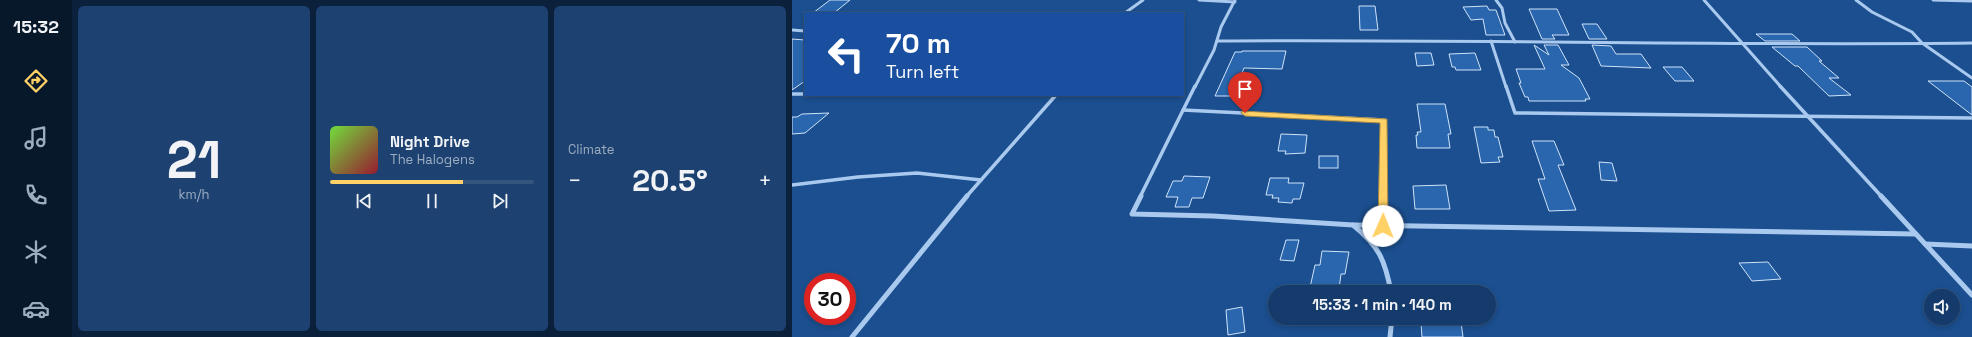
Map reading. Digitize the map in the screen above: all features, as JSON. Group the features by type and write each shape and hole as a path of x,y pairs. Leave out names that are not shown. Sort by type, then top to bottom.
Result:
{"street":[{"path":"1126,12 1143,0"},
{"path":"1199,0 1235,1 1224,21 1214,50 1132,214 1213,216 1383,226 1916,234"},
{"path":"1496,0 1505,10 1506,26 1514,36 1515,42"},
{"path":"1704,0 1808,117 1972,295"},
{"path":"1856,0 1872,12 1912,32 1922,43 1972,78"},
{"path":"1933,0 1972,1"},
{"path":"792,30 804,31"},
{"path":"1217,40 1491,41 1743,45 1972,43"},
{"path":"1491,41 1515,113 1972,118"},
{"path":"792,94 804,94"},
{"path":"852,337 981,180 1055,96"},
{"path":"1183,110 1384,120 1383,226"},
{"path":"792,185 917,173 981,180"},
{"path":"1353,225 1369,237 1384,258 1390,285"},
{"path":"1925,244 1972,246"},
{"path":"1390,337 1391,325"}],"building":[{"path":"830,0 850,0 835,12 814,12"},
{"path":"1359,6 1375,6 1378,30 1360,30"},
{"path":"1487,6 1489,10 1496,10 1505,35 1486,35 1483,19 1471,20 1463,7"},
{"path":"1529,9 1557,9 1569,35 1552,35 1555,39 1542,39"},
{"path":"1582,24 1597,24 1607,39 1589,39"},
{"path":"1756,34 1792,34 1800,41 1765,41"},
{"path":"792,39 804,40 804,82 792,90"},
{"path":"1534,45 1549,55 1544,45 1558,45 1569,65 1561,65 1579,78 1590,99 1585,99 1586,101 1529,101 1528,97 1525,97 1519,83 1521,83 1516,69 1545,69"},
{"path":"1592,45 1611,46 1616,54 1641,54 1651,68 1601,66"},
{"path":"1772,47 1807,47 1822,61 1819,61 1839,78 1829,78 1851,95 1829,96 1798,66 1795,66"},
{"path":"1286,51 1282,69 1244,68 1233,96 1215,96 1235,52"},
{"path":"1415,53 1431,53 1434,65 1417,66"},
{"path":"1475,53 1481,70 1456,70 1455,67 1452,67 1449,54"},
{"path":"1663,67 1682,67 1694,81 1675,81"},
{"path":"1928,81 1964,81 1972,87 1972,115"},
{"path":"1417,104 1445,104 1451,134 1448,134 1450,148 1417,148 1416,135 1418,135 1417,132 1421,132"},
{"path":"829,113 805,133 792,134 792,117 797,117 802,114"},
{"path":"1474,127 1488,127 1488,130 1494,130 1495,137 1498,137 1503,157 1498,157 1500,162 1481,163"},
{"path":"1281,134 1307,135 1305,153 1285,154 1286,151 1278,151"},
{"path":"1532,141 1554,141 1564,165 1558,165 1576,210 1549,211 1538,179 1545,179"},
{"path":"1319,156 1338,156 1338,168 1319,168"},
{"path":"1599,162 1612,163 1617,181 1601,180"},
{"path":"1184,176 1210,177 1203,198 1192,198 1189,207 1175,207 1178,197 1166,197 1173,181 1182,181"},
{"path":"1270,178 1289,178 1288,183 1304,183 1300,199 1293,199 1292,203 1278,202 1279,198 1272,198 1273,195 1266,195"},
{"path":"1446,185 1450,209 1415,209 1413,186"},
{"path":"1286,240 1299,240 1294,261 1280,260"},
{"path":"1322,251 1349,252 1345,274 1341,274 1340,285 1311,285 1315,265 1320,265"},
{"path":"1768,262 1781,279 1752,281 1739,263"},
{"path":"1242,307 1245,332 1228,335 1226,310"},
{"path":"1421,325 1461,325 1463,337 1422,337"}],"route":[{"path":"1245,113 1384,120 1383,226"}]}
